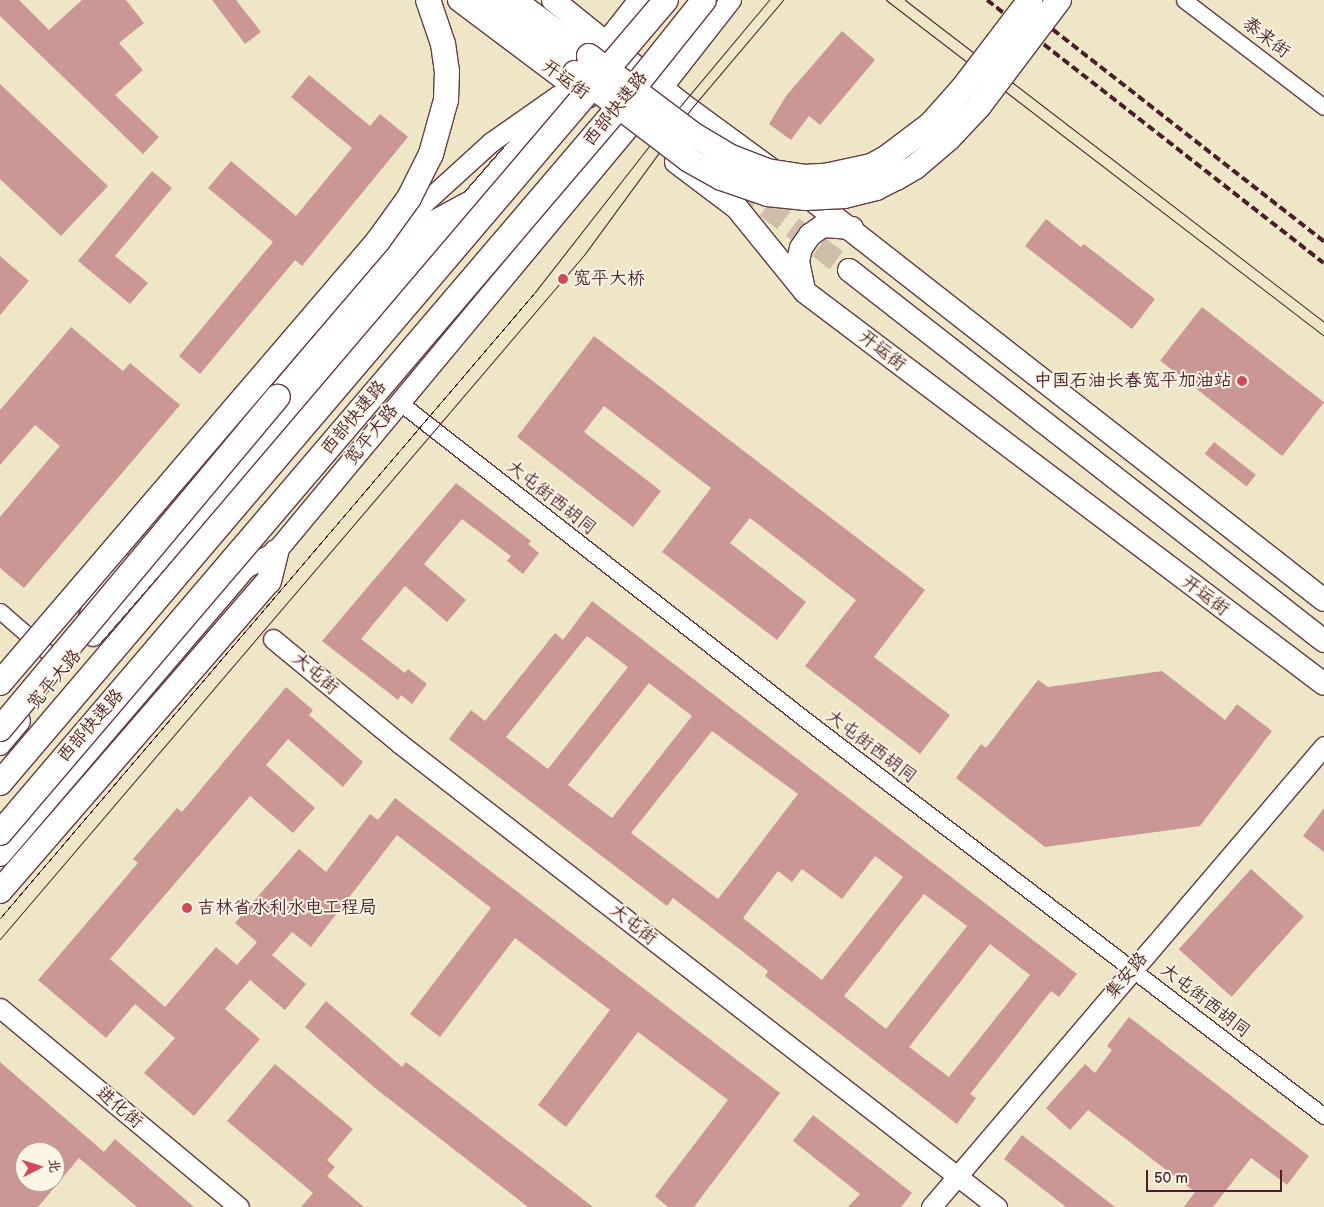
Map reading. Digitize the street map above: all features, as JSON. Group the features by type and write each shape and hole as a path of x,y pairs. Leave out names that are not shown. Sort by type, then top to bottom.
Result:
{"highway":[{"path":"0,683 378,241 410,198 431,154 446,100 448,72 443,44 428,0"},
{"path":"482,0 707,171 768,194 827,198 876,188 916,166 935,150 979,106 1058,0"},
{"path":"513,0 711,146 751,166 803,178 844,173 871,166 899,150 949,105 1030,0"},
{"name":"西部快速路","path":"0,783 666,0"},
{"name":"西部快速路","path":"0,832 617,109 704,0"},
{"path":"0,729 419,231 467,205"},
{"path":"0,892 269,581 276,552"}],"main road":[{"name":"开运街","path":"459,0 737,208 804,292 1324,684"},
{"path":"553,0 662,88 852,228 1324,600"},
{"name":"宽平大路","path":"0,745 572,85 639,0"},
{"name":"宽平大路","path":"0,856 246,568 276,552 630,127 732,0"},
{"path":"804,292 798,261 801,248 810,235 823,226 852,228"},
{"path":"849,270 1324,641"}],"street":[{"name":"泰来街","path":"1184,0 1324,107"},
{"path":"0,611 65,668 104,580 424,203 491,142 572,85"},
{"name":"大屯街西胡同","path":"399,402 806,722 1324,1116"},
{"name":"大屯街","path":"272,639 399,743 997,1207"},
{"name":"集安路","path":"931,1207 1324,746"},
{"name":"进化街","path":"0,1008 239,1207"}],"building":[{"path":"0,0 19,0 49,30 82,0 126,0 144,23 119,43 143,70 115,95 159,137 143,154 0,16"},
{"path":"212,0 236,0 261,32 245,44"},
{"path":"842,31 875,60 820,125 809,116 791,140 769,124 786,96"},
{"path":"309,75 370,126 380,114 408,137 302,266 295,260 200,374 179,356 273,242 208,188 231,161 296,216 352,148 291,97"},
{"path":"0,84 108,186 61,236 0,179"},
{"path":"152,171 172,188 115,256 148,283 130,304 78,261"},
{"path":"1046,219 1081,247 1084,244 1155,299 1132,329 1025,246"},
{"path":"0,256 29,281 0,315"},
{"name":"中国石油长春宽平加油站","path":"1202,307 1324,402 1282,456 1160,361"},
{"path":"71,327 123,371 130,363 180,405 24,588 0,568 0,517 60,446 35,425 0,465 0,410"},
{"path":"594,336 925,590 874,657 950,715 920,754 805,666 856,600 750,518 730,543 806,602 777,640 662,552 711,488 604,406 584,432 661,491 633,527 517,437"},
{"path":"1214,442 1256,475 1247,486 1205,454"},
{"path":"456,483 531,541 528,544 539,553 523,574 507,561 511,556 462,519 424,564 466,600 447,622 405,586 361,639 405,673 408,669 427,684 412,704 401,695 398,700 322,641"},
{"path":"592,601 1077,974 1059,997 1051,991 970,1094 976,1098 957,1124 765,976 768,971 673,898 667,906 449,739 471,710 485,721 555,633 563,640","holes":["587,636 628,667 548,769 506,737","649,683 692,716 612,818 568,785","712,731 798,794 718,899 631,833","875,856 903,877 822,980 743,918 778,871 792,882 802,869 842,899","924,894 967,926 886,1029 844,996","990,944 1030,975 949,1077 909,1047"]},
{"path":"1162,671 1225,720 1237,704 1272,731 1200,826 1045,847 956,778 981,744 986,748 1038,680 1048,687"},
{"path":"286,687 313,710 309,715 363,762 343,787 288,739 266,765 315,808 293,833 250,796 110,959 165,1007 216,947 237,965 257,942 235,923 299,849 326,872 370,814 378,820 395,798 780,1093 694,1207 668,1207 655,1196 728,1100 638,1032 566,1127 538,1105 610,1010 515,938 440,1037 410,1014 491,908 397,835 311,947 292,932 272,955 306,984 285,1010 250,980 225,1009 260,1039 194,1116 144,1073 175,1038 135,1004 106,1038 38,980 138,863 133,859 177,808 182,812"},
{"path":"1324,808 1324,852 1303,836"},
{"path":"1251,869 1304,917 1231,997 1179,949"},
{"path":"326,1001 402,1067 406,1062 593,1207 528,1207 375,1088 305,1027"},
{"path":"1129,1017 1309,1156 1287,1185 1251,1158 1213,1207 1184,1207 1195,1192 1088,1110 1070,1130 1046,1108 1085,1064 1095,1073 1112,1050 1107,1046"},
{"path":"0,1062 104,1152 115,1139 194,1207 137,1207 79,1158 65,1175 65,1142 15,1142 15,1192 51,1192 38,1207 0,1207"},
{"path":"275,1064 353,1129 327,1160 335,1167 327,1176 364,1207 301,1207 313,1193 227,1121"},
{"path":"813,1115 912,1193 901,1207 848,1207 860,1194 793,1141"},
{"path":"1022,1135 1115,1207 1066,1207 1004,1159"}],"tunnel":[{"path":"740,187 849,270"}],"tram line":[{"path":"0,918 535,292 682,104 769,0"},
{"path":"0,939 584,255 690,110 783,0"},
{"path":"886,0 1324,336"},
{"path":"905,0 1324,322"}],"railway":[{"path":"987,0 1324,263"},
{"path":"1015,0 1324,241"}],"place":[{"name":"宽平大桥","path":"563,279"},
{"name":"中国石油长春宽平加油站","path":"1242,381"},
{"name":"吉林省水利水电工程局","path":"187,908"}]}
